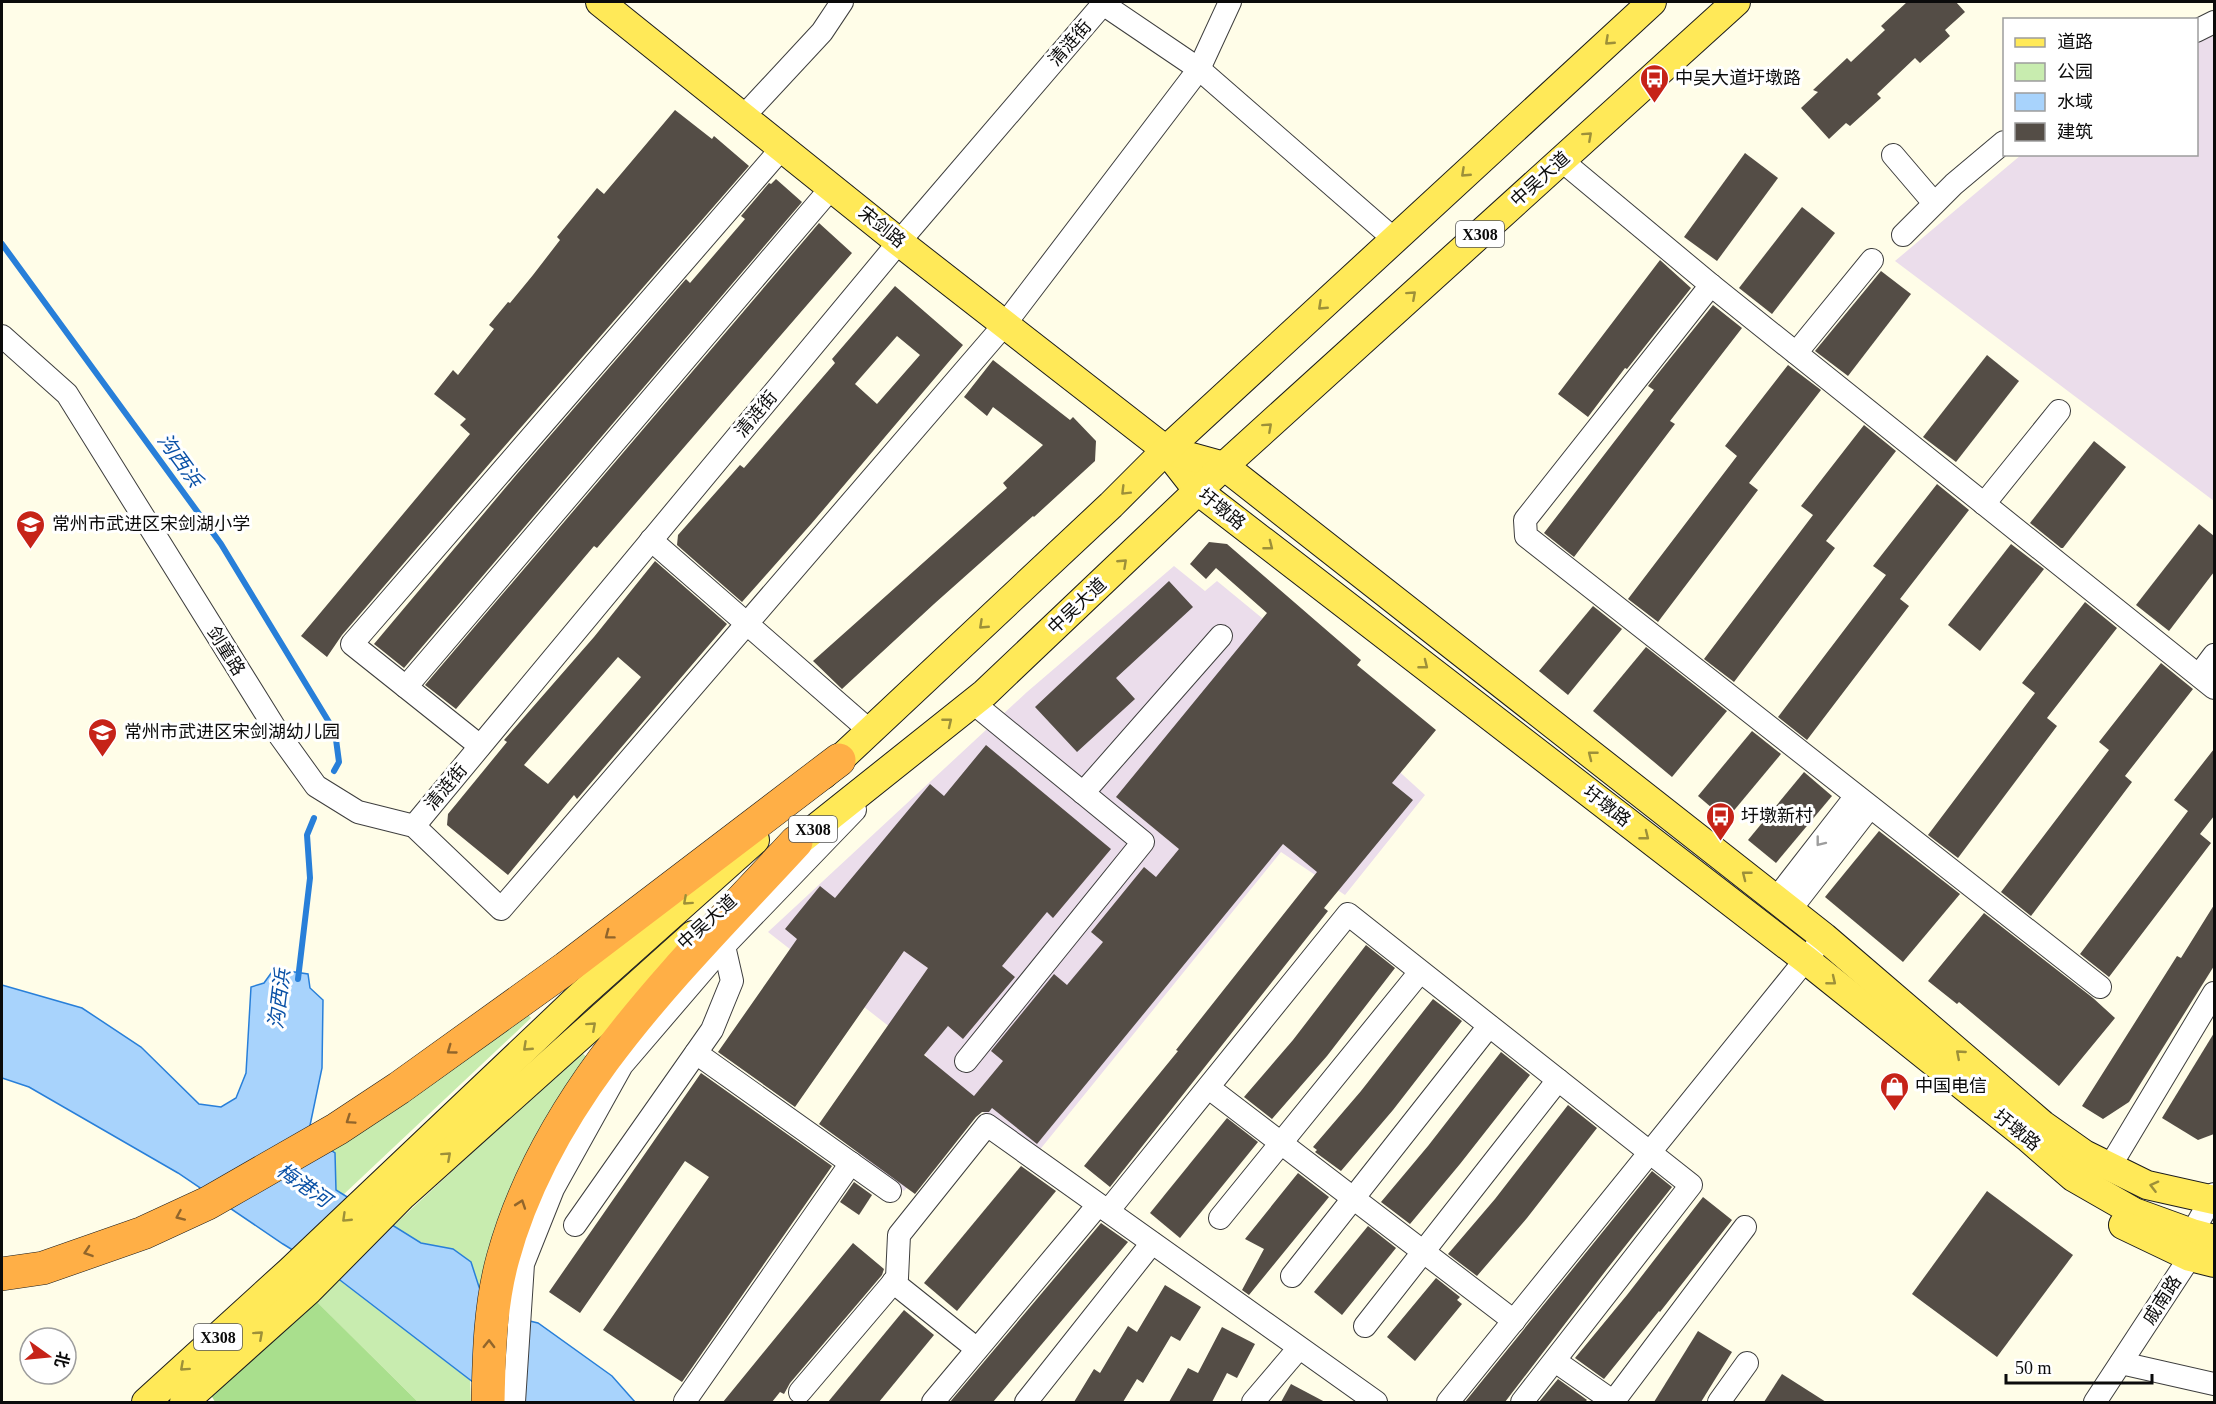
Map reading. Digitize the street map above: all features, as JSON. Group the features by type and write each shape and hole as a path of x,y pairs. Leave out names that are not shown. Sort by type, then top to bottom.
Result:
{"highway":[{"path":"2,1274 43,1268 143,1233 208,1203 273,1167 399,1088 566,968 839,760"},
{"path":"488,1402 489,1333 513,1261 526,1191 558,1129 594,1071 678,970 796,842"}],"main road":[{"name":"宋剑路","path":"600,2 899,242 1166,450"},
{"name":"中吴大道","path":"396,1186 578,998 744,851 1111,505 1166,450 1652,2"},
{"name":"中吴大道","path":"396,1186 796,842 972,702 1224,466 1736,2"},
{"name":"圩墩路","path":"1166,450 1224,466 1824,937 2043,1125 2084,1154 2147,1185 2214,1198"},
{"name":"圩墩路","path":"1166,450 1198,491 1806,960 2027,1137 2065,1181 2101,1214 2206,1244"},
{"name":"X308","path":"184,1402 299,1281 396,1186"},
{"name":"X308","path":"146,1402 299,1281"}],"street":[{"path":"743,117 822,32 842,2"},
{"path":"747,624 1005,324 1199,69 1230,2"},
{"name":"清涟街","path":"414,826 899,242 1103,4 1199,69"},
{"path":"2198,30 2214,22"},
{"path":"1199,69 1394,239"},
{"path":"1903,235 1934,203 2003,143"},
{"path":"480,746 352,644 782,148"},
{"path":"1893,155 1934,203"},
{"path":"1561,160 1711,285 2207,681 2214,655"},
{"path":"406,687 832,188"},
{"path":"1796,353 1872,260"},
{"path":"1711,285 1525,520 1526,536 2100,987"},
{"name":"剑童路","path":"2,336 67,394 280,736 316,786 358,812 414,826 501,909 747,624"},
{"path":"1984,504 2059,411"},
{"path":"651,540 870,731"},
{"path":"1083,793 1221,636"},
{"path":"966,1061 1143,842 972,702"},
{"path":"514,1402 513,1261 622,1065 724,946 912,751"},
{"path":"1783,905 1863,802"},
{"path":"933,1402 977,1349 1209,1088 1348,914 1690,1185 1522,1402"},
{"path":"1448,1402 1824,937"},
{"path":"575,1225 712,1030 732,981 724,946"},
{"path":"1220,1218 1420,972"},
{"path":"2109,1168 2214,993"},
{"path":"1292,1276 1489,1026"},
{"path":"696,1053 891,1191"},
{"path":"1365,1326 1558,1080"},
{"path":"1209,1088 1514,1321"},
{"path":"800,1392 897,1278 899,1235 987,1125 1376,1402"},
{"path":"685,1401 851,1163"},
{"name":"戚南路","path":"2095,1402 2206,1244 2214,1198"},
{"path":"1555,1360 1614,1402 1745,1227"},
{"path":"1026,1402 1152,1243"},
{"path":"893,1282 977,1349"},
{"path":"1253,1402 1299,1348"},
{"path":"1719,1402 1747,1363"},
{"path":"2121,1363 2214,1384"}],"shaded area":[{"path":"2207,32 2214,38 2214,501 1895,261 2020,156 2198,156 2198,44"},
{"path":"1174,566 1205,591 1217,581 1307,655 1292,674 1425,795 1345,895 1281,852 1038,1152 975,1106 904,1191 856,1151 927,1056 768,932 1027,692"}],"green space":[{"path":"525,1011 531,1018 343,1195 336,1190 335,1153 327,1148"},
{"path":"581,1052 589,1059 480,1290 471,1262 453,1249 421,1243 393,1226"},
{"path":"336,1277 470,1380 471,1402 418,1402 315,1300"},
{"path":"315,1300 418,1402 215,1402 211,1395"}],"water":[{"name":"梅港河","path":"274,969 308,974 310,988 323,1000 322,1068 308,1135 335,1153 336,1190 421,1243 453,1249 471,1262 480,1290 500,1314 538,1323 612,1376 635,1402 499,1402 336,1277 178,1173 29,1087 2,1078 2,985 82,1008 141,1047 199,1104 221,1107 236,1098 246,1073 251,987 264,983"}],"building":[{"path":"1907,2 1956,2 1965,12 1945,30 1950,36 1920,63 1915,58 1877,94 1881,98 1850,126 1846,123 1829,139 1801,108 1818,92 1813,90 1847,58 1851,62 1885,30 1881,26"},
{"path":"675,110 712,139 714,136 749,166 342,635 327,657 301,636 470,434 460,425 466,419 434,394 453,370 458,375 494,329 489,325 533,275 560,240 557,237 597,188 604,194"},
{"path":"1745,153 1778,178 1717,261 1684,237"},
{"path":"776,179 802,202 404,668 374,644 517,474 686,279 690,283 745,219 741,216 769,183 771,184"},
{"path":"1802,207 1835,233 1772,314 1739,288"},
{"path":"819,223 852,253 597,548 594,546 456,709 425,685"},
{"path":"1660,260 1691,288 1588,417 1558,394"},
{"path":"1881,271 1911,294 1848,376 1815,351"},
{"path":"895,286 963,345 742,602 677,545 678,535 740,465 744,468 835,363 832,359","holes":["897,336 920,355 877,404 855,384"]},
{"path":"1713,305 1742,328 1670,421 1675,424 1574,557 1544,533 1654,390 1648,386"},
{"path":"1987,355 2019,381 1956,462 1923,437"},
{"path":"993,360 1070,420 1073,417 1096,441 1095,461 842,689 813,661 1007,488 1003,483 1043,445 993,407 987,416 964,397"},
{"path":"1788,365 1821,390 1749,483 1758,490 1658,622 1628,599 1737,456 1725,446"},
{"path":"1864,425 1896,451 1826,541 1835,548 1734,682 1704,659 1813,515 1801,506"},
{"path":"2094,441 2126,467 2061,548 2030,523"},
{"path":"1937,484 1969,510 1900,599 1909,606 1807,740 1778,717 1886,575 1873,566"},
{"path":"2199,524 2214,536 2214,572 2169,631 2136,605"},
{"path":"1209,542 1227,544 1361,660 1357,665 1436,730 1392,783 1413,800 1324,908 1328,911 1110,1187 1084,1166 1178,1051 1176,1050 1317,872 1283,844 1037,1144 992,1108 989,1112 982,1112 915,1194 819,1124 928,968 904,951 795,1107 718,1052 797,939 785,929 820,886 835,898 930,784 944,796 986,745 1111,849 1053,918 1047,912 1002,966 1015,977 963,1039 948,1026 924,1055 974,1096 1003,1061 991,1051 1054,974 1067,985 1103,942 1091,932 1144,867 1156,877 1179,849 1116,797 1267,613 1216,568 1206,579 1190,564"},
{"path":"2011,544 2044,569 1980,651 1948,625"},
{"path":"655,561 727,624 577,799 574,795 508,875 447,825 448,814 507,742 504,740 594,637","holes":["618,657 641,677 548,784 524,765"]},
{"path":"1169,581 1193,607 1116,678 1135,699 1077,752 1035,707"},
{"path":"2085,602 2117,628 2047,718 2057,726 1958,858 1928,835 2035,693 2022,683"},
{"path":"1593,606 1622,629 1568,695 1539,671"},
{"path":"1646,647 1727,711 1672,777 1593,711"},
{"path":"2161,663 2193,689 2125,776 2132,782 2031,916 2001,892 2109,750 2099,742"},
{"path":"1752,731 1781,754 1726,820 1698,796"},
{"path":"2214,749 2214,816 2200,834 2211,843 2109,977 2080,954 2188,811 2174,800"},
{"path":"1804,772 1832,796 1776,863 1748,840"},
{"path":"1879,831 1960,894 1903,962 1825,897"},
{"path":"2214,905 2214,966 2129,1102 2103,1119 2082,1106 2177,956 2181,958"},
{"path":"1984,913 2093,998 2115,1018 2059,1086 1959,1002 1957,1004 1928,981"},
{"path":"1366,945 1395,968 1327,1056 1272,1119 1244,1097 1293,1040"},
{"path":"1433,999 1462,1021 1393,1110 1341,1171 1315,1152 1317,1150 1313,1147 1361,1091"},
{"path":"2214,1033 2214,1134 2198,1140 2162,1118"},
{"path":"1501,1052 1530,1075 1410,1224 1381,1202"},
{"path":"701,1073 832,1166 682,1382 603,1330 709,1177 685,1161 580,1313 549,1292"},
{"path":"1568,1105 1597,1128 1527,1218 1477,1276 1448,1254 1495,1199"},
{"path":"1227,1118 1258,1142 1180,1238 1150,1213"},
{"path":"1021,1166 1056,1191 957,1311 924,1283"},
{"path":"1652,1171 1672,1187 1505,1402 1465,1402"},
{"path":"1298,1173 1329,1197 1249,1295 1242,1290 1264,1249 1245,1239"},
{"path":"854,1182 872,1195 859,1215 840,1202"},
{"path":"1987,1191 2073,1255 1997,1357 1912,1294"},
{"path":"1703,1197 1732,1220 1604,1379 1575,1358"},
{"path":"1101,1223 1128,1242 993,1402 950,1402"},
{"path":"1368,1226 1396,1248 1342,1315 1314,1292"},
{"path":"853,1243 884,1269 882,1275 790,1383 784,1394 780,1392 772,1402 723,1402"},
{"path":"1436,1278 1460,1297 1457,1300 1462,1304 1415,1361 1387,1337"},
{"path":"1165,1285 1201,1307 1180,1341 1171,1336 1143,1383 1137,1379 1123,1402 1074,1402 1094,1369 1100,1373 1128,1326 1137,1332"},
{"path":"904,1310 934,1335 879,1402 828,1402"},
{"path":"1222,1327 1255,1344 1237,1378 1227,1373 1212,1402 1169,1402 1188,1368 1198,1373"},
{"path":"1698,1331 1732,1352 1701,1402 1654,1402"},
{"path":"1782,1374 1826,1402 1764,1402"},
{"path":"1558,1379 1587,1400 1585,1402 1539,1402"},
{"path":"1291,1384 1325,1402 1281,1402"}],"waterway":[{"name":"沟西浜","path":"2,244 221,544 335,732 339,762 334,771"},
{"name":"沟西浜","path":"298,979 310,878 307,835 314,818"}],"place":[{"name":"中吴大道圩墩路","path":"1654,104"},
{"name":"常州市武进区宋剑湖小学","path":"31,550"},
{"name":"常州市武进区宋剑湖幼儿园","path":"103,758"},
{"name":"圩墩新村","path":"1720,842"},
{"name":"中国电信","path":"1894,1112"}]}
